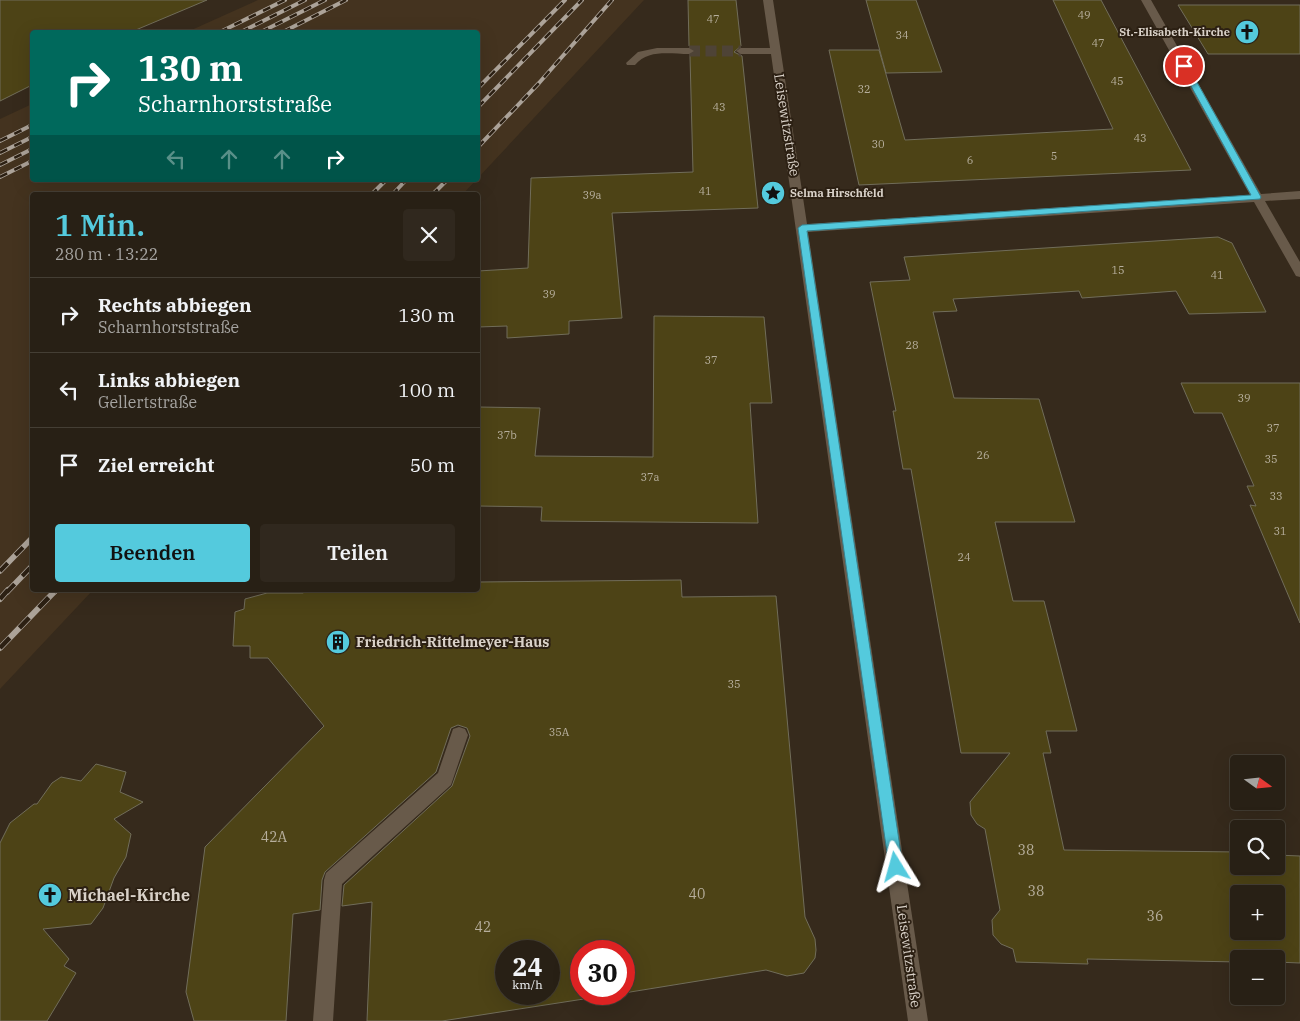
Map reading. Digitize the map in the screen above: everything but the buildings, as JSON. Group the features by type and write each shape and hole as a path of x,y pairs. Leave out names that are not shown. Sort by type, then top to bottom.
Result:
{"street":[{"name":"Leisewitzstraße","path":"768,0 918,1021"},
{"path":"1146,0 1300,273"},
{"path":"631,63 639,56 653,52 690,51"},
{"path":"741,51 776,51"},
{"path":"802,228 1300,194"},
{"path":"323,1021 333,880 445,779 459,735"}],"shaded area":[{"path":"258,0 644,0 480,176 480,30 191,30"},
{"path":"30,105 30,182 474,182 465,192 30,192 30,592 91,592 0,689 0,119"}],"tunnel":[{"path":"689,51 741,51"}],"railway":[{"path":"224,30 285,0"},
{"path":"245,30 305,0"},
{"path":"265,30 325,0"},
{"path":"287,30 346,0"},
{"path":"480,86 565,0"},
{"path":"480,105 582,0"},
{"path":"480,145 539,83 612,0"},
{"path":"0,141 30,126"},
{"path":"0,153 30,138"},
{"path":"0,165 30,150"},
{"path":"0,177 30,162"},
{"path":"374,192 384,182"},
{"path":"395,192 404,182"},
{"path":"435,192 445,182"},
{"path":"0,571 30,540"},
{"path":"7,592 30,568"},
{"path":"0,599 8,590"},
{"path":"0,648 54,592"}],"place":[{"name":"St.-Elisabeth-Kirche","path":"1247,32"},
{"name":"Selma Hirschfeld","path":"773,193"},
{"name":"Friedrich-Rittelmeyer-Haus","path":"338,642"},
{"name":"Michael-Kirche","path":"50,895"}],"route":[{"path":"896,867 802,228 1257,197 1184,66"}]}
